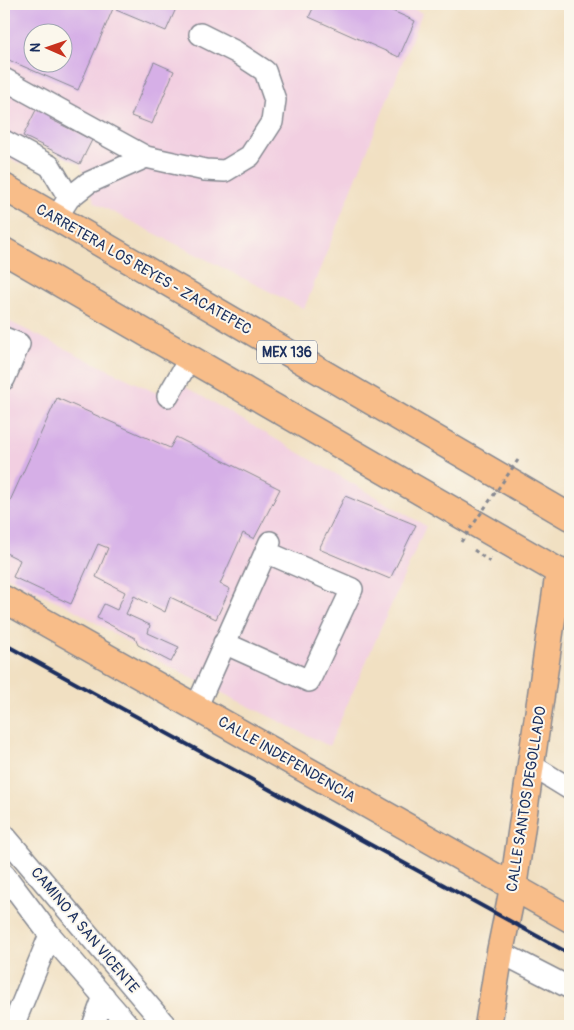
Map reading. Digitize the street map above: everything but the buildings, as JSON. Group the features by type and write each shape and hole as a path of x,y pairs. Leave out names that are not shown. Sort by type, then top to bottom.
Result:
{"main road":[{"name":"CARRETERA LOS REYES - ZACATEPEC","path":"4,187 62,208 570,517"},
{"path":"4,251 565,574"},
{"name":"CALLE SANTOS DEGOLLADO","path":"488,1026 565,574"},
{"name":"CALLE INDEPENDENCIA","path":"4,599 570,919"}],"street":[{"path":"4,80 146,157 205,170 225,171 250,156 272,122 275,100 265,71 236,52 200,34"},
{"path":"4,141 50,166 62,208 88,183 146,157"},
{"path":"4,338 19,344 4,378"},
{"path":"168,396 190,358"},
{"path":"196,708 224,643 268,547 352,590 309,681 224,643"},
{"path":"531,765 570,789"},
{"name":"CAMINO A SAN VICENTE","path":"4,834 166,1026"},
{"path":"4,875 50,935 129,1026"},
{"path":"14,1026 50,935"},
{"path":"500,952 570,988"},
{"path":"93,1026 104,996"}],"path":[{"path":"461,542 518,460"}],"shaded area":[{"path":"4,4 403,4 422,13 304,309 95,203 80,164 31,140 20,164 4,155"},
{"path":"4,319 173,401 182,385 426,526 329,746 164,664 73,609 18,583 4,574"}],"railway":[{"path":"4,644 570,954"}]}
